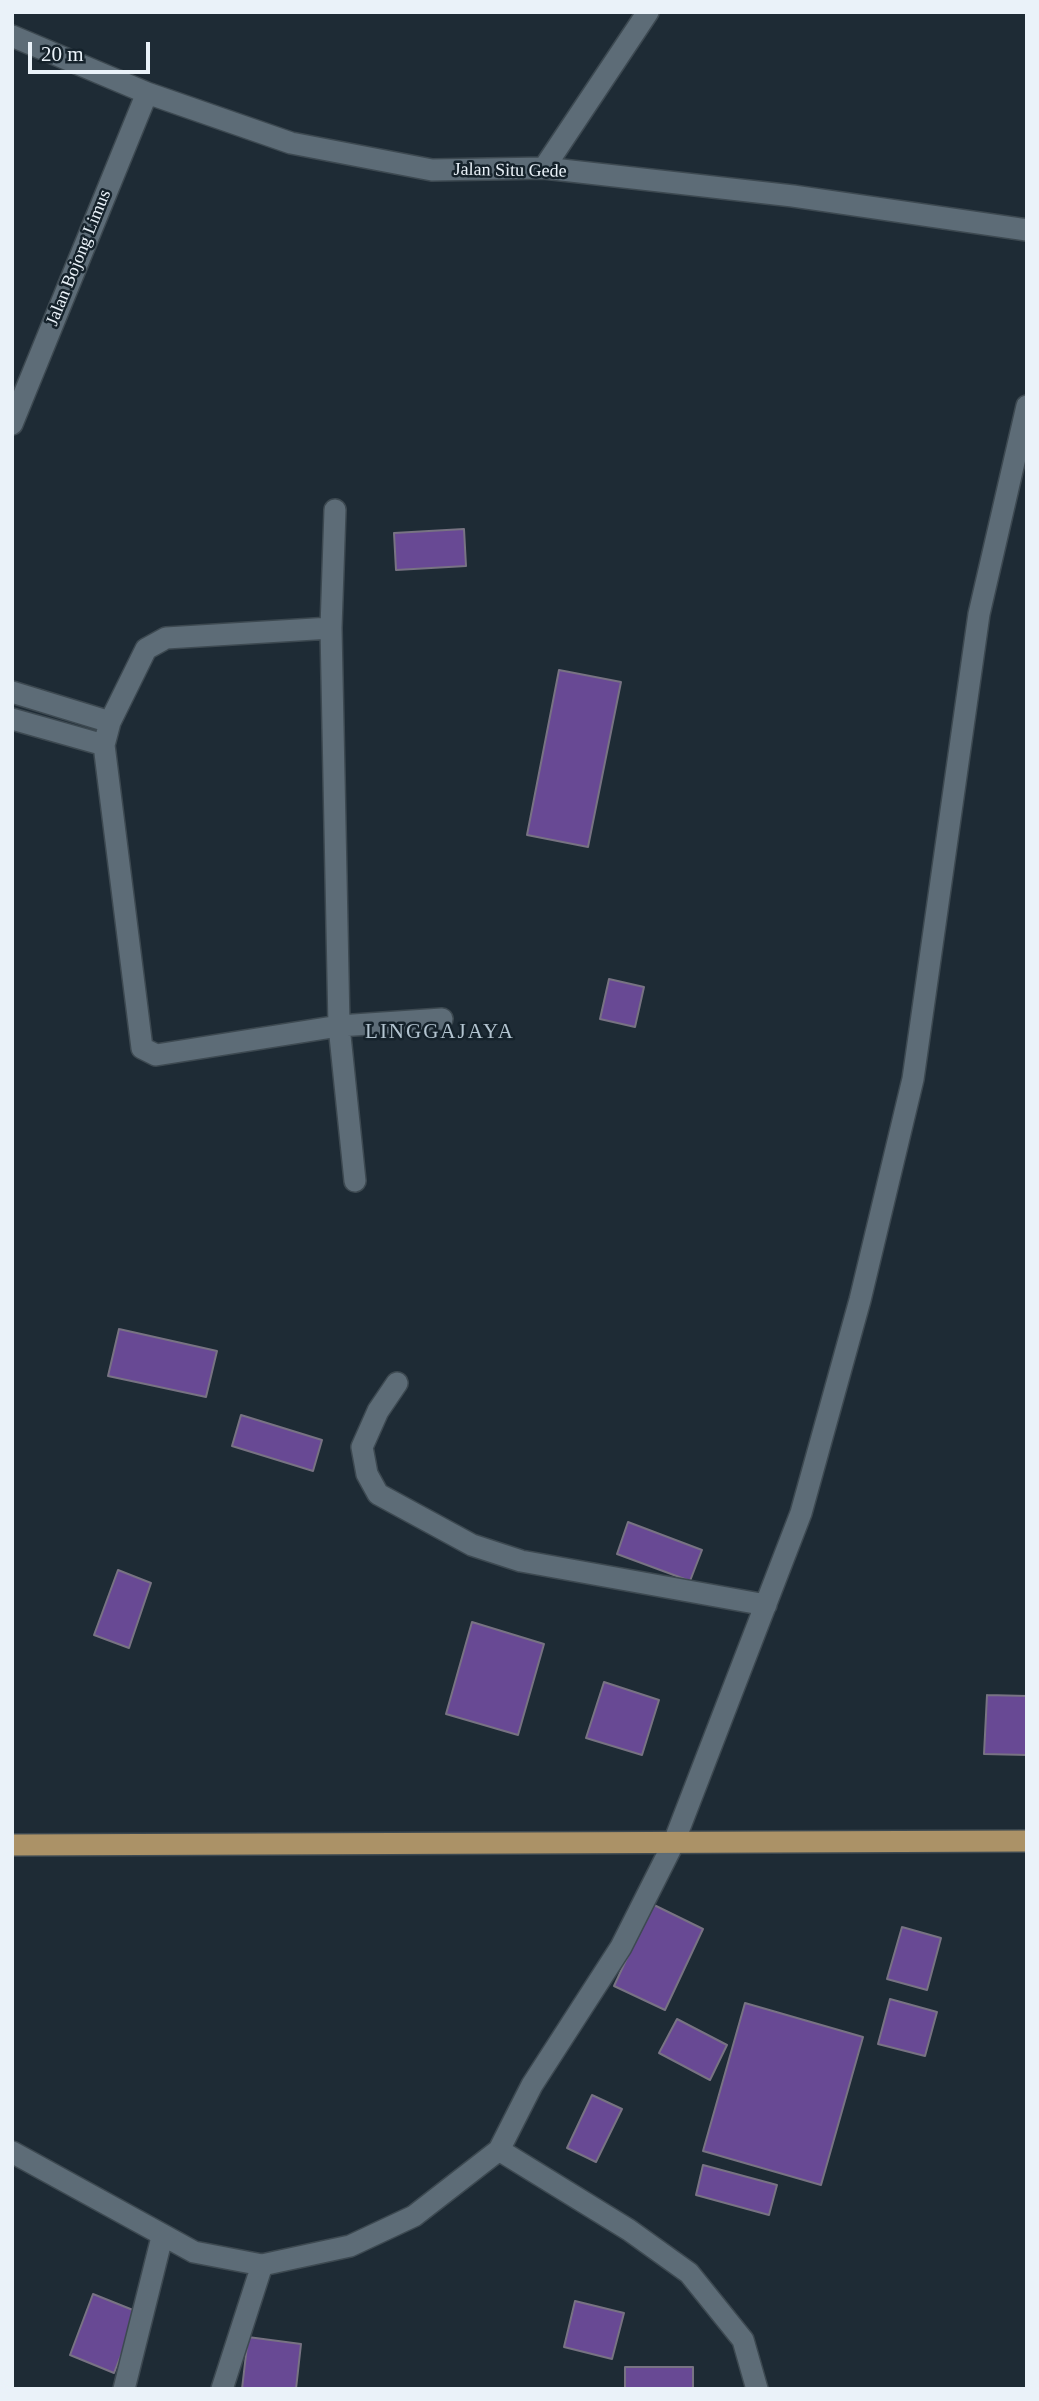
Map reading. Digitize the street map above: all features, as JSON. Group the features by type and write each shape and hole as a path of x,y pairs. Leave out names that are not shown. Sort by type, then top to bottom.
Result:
{"main road":[{"path":"12,1845 1027,1841"}],"street":[{"path":"544,168 648,12"},
{"name":"Jalan Situ Gede","path":"12,36 146,93 291,143 432,170 544,168 793,196 1027,230"},
{"name":"Jalan Bojong Limus","path":"12,424 146,93"},
{"path":"12,2152 194,2252 262,2265 350,2246 414,2216 499,2150 532,2085 621,1947 674,1842 801,1513 860,1300 913,1079 979,614 1027,406"},
{"path":"335,510 331,628 339,1026 355,1181"},
{"path":"331,628 166,638 146,649 110,722 104,745 116,818 142,1048 156,1055 339,1026 442,1019"},
{"path":"12,692 110,722"},
{"path":"12,719 104,745"},
{"path":"397,1383 378,1411 362,1447 367,1474 378,1494 471,1545 521,1561 766,1605"},
{"path":"499,2150 629,2230 689,2273 743,2340 757,2389"},
{"path":"124,2389 163,2237"},
{"path":"222,2389 262,2265"}],"building":[{"path":"464,529 466,566 396,570 394,533"},
{"path":"559,670 621,682 588,847 527,835"},
{"path":"609,979 644,987 635,1027 600,1019"},
{"path":"119,1329 217,1351 206,1397 108,1376"},
{"path":"241,1415 322,1440 313,1471 232,1446"},
{"path":"628,1522 702,1550 690,1581 617,1554"},
{"path":"118,1570 151,1583 129,1648 94,1635"},
{"path":"472,1622 544,1644 518,1735 446,1714"},
{"path":"604,1682 659,1700 642,1755 586,1738"},
{"path":"987,1695 1027,1696 1027,1755 984,1754"},
{"path":"652,1904 703,1929 665,2010 614,1986"},
{"path":"902,1927 941,1938 927,1990 887,1979"},
{"path":"890,1999 937,2012 925,2056 878,2044"},
{"path":"745,2003 863,2037 821,2185 703,2151"},
{"path":"677,2019 727,2045 710,2080 659,2053"},
{"path":"592,2095 622,2109 596,2162 567,2148"},
{"path":"703,2165 777,2185 769,2215 696,2195"},
{"path":"93,2294 138,2312 114,2373 70,2355"},
{"path":"575,2301 624,2313 612,2359 564,2347"},
{"path":"248,2337 301,2344 296,2389 242,2389"},
{"path":"625,2367 693,2367 693,2389 625,2389"}],"district":[{"name":"LINGGAJAYA","path":"440,1032"}]}
